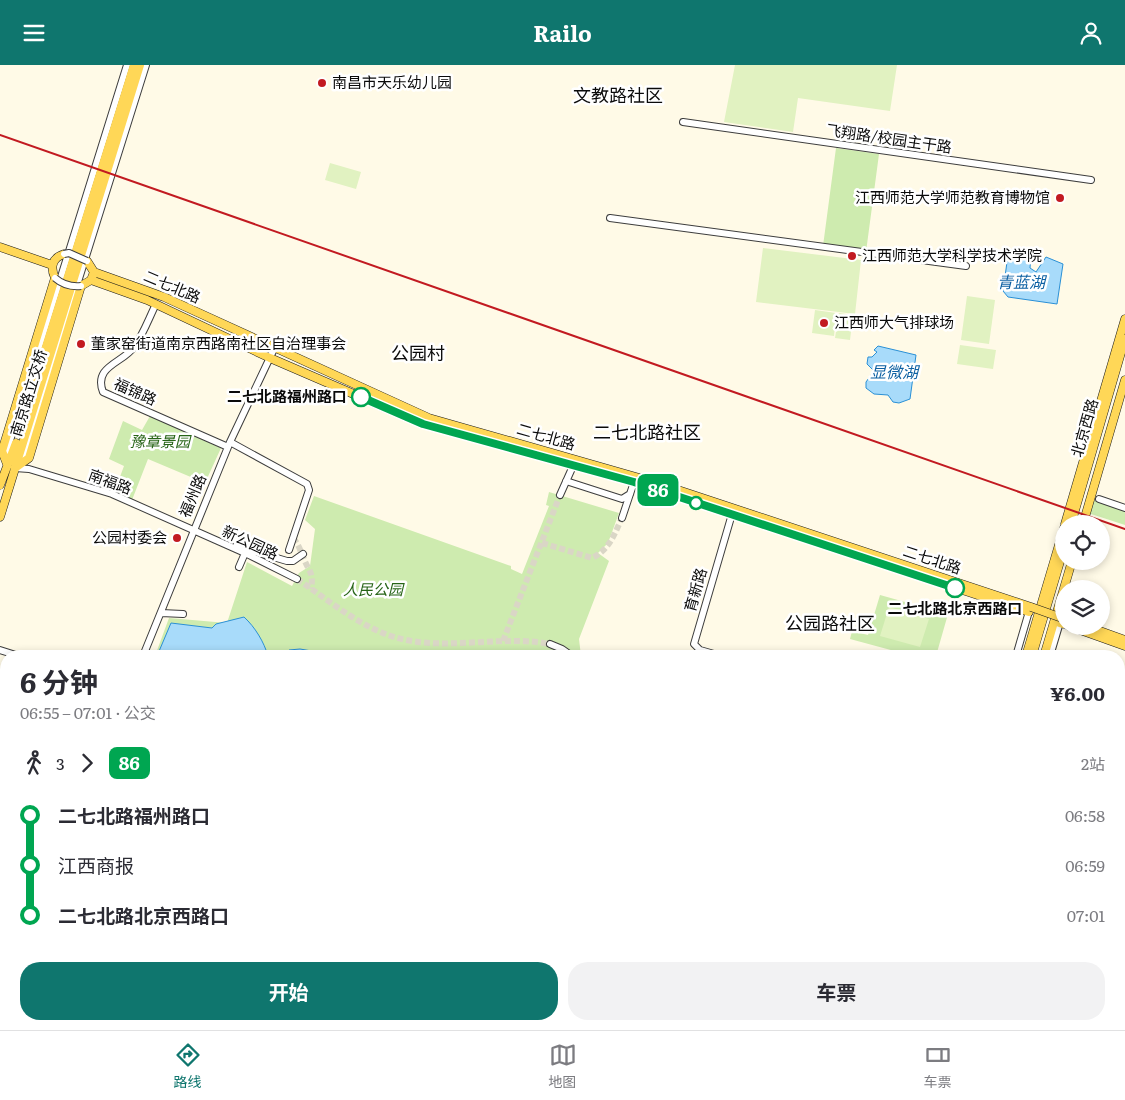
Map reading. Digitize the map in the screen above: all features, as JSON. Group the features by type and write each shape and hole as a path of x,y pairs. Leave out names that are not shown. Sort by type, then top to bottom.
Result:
{"main road":[{"name":"南京路立交桥","path":"7,464 14,451 134,65"},
{"name":"南京路立交桥","path":"15,468 140,65"},
{"path":"0,247 52,265"},
{"path":"0,485 7,464 2,451 55,278 52,265 56,258 64,254"},
{"path":"0,517 15,468 29,458 81,286 92,276 87,261"},
{"name":"二七北路","path":"92,276 270,358 423,424 634,482 1030,610"},
{"name":"二七北路","path":"92,276 156,294 429,418 657,483 1030,610"},
{"path":"1068,515 1125,319"},
{"name":"北京西路","path":"1074,515 1125,339"},
{"name":"北京西路","path":"1079,515 1125,357"},
{"path":"1085,515 1125,380"},
{"path":"1028,650 1055,558"},
{"path":"1034,650 1057,570"},
{"path":"1039,650 1062,570"},
{"path":"1046,650 1069,570"},
{"path":"1030,610 1055,619"},
{"path":"1094,635 1125,646"},
{"path":"1110,635 1125,640"}],"street":[{"name":"南京路立交桥","path":"7,464 8,447 127,65"},
{"name":"南京路立交桥","path":"15,468 24,454 146,65"},
{"name":"飞翔路/校园主干路","path":"683,122 1091,180"},
{"path":"610,218 966,266"},
{"path":"64,254 69,253 87,261"},
{"path":"55,278 73,287 81,286"},
{"name":"福锦路","path":"156,304 133,349 106,369 101,383 104,392 229,445 307,484 309,490 289,550"},
{"name":"福州路","path":"146,650 192,531 229,445 274,349"},
{"path":"560,495 573,466"},
{"name":"南福路","path":"15,468 29,469 112,494 192,531"},
{"path":"566,481 622,499 630,494"},
{"path":"622,518 634,482"},
{"path":"1099,499 1125,508"},
{"name":"育新路","path":"700,650 694,643 732,514"},
{"name":"新公园路","path":"192,531 244,553 296,579"},
{"path":"210,538 287,561 293,561 303,554"},
{"path":"240,567 244,553"},
{"path":"1018,650 1030,610"},
{"path":"161,613 183,614"},
{"path":"1052,650 1057,635"},
{"path":"550,644 563,650"}],"green space":[{"path":"735,65 897,65 890,111 798,98 793,132 724,122"},
{"path":"836,148 879,154 866,252 823,246"},
{"path":"330,163 361,172 356,189 325,180"},
{"path":"763,248 861,260 855,314 756,302"},
{"path":"967,296 995,300 989,344 961,340"},
{"name":"江西师大气排球场","path":"815,310 836,313 834,336 812,333"},
{"path":"839,313 853,315 850,340 835,338"},
{"path":"960,345 996,350 993,369 957,364"},
{"name":"豫章景园","path":"150,416 221,448 205,483 148,459 132,500 114,493 124,466 109,459 123,421 142,430"},
{"name":"人民公园","path":"549,492 619,513 608,543 598,553 609,561 579,639 580,650 157,650 169,618 227,623 247,562 292,586 299,573 310,566 315,529 305,520 314,496 511,566 511,569 522,574 549,506 546,505"},
{"path":"1093,500 1125,511 1125,525 1110,520 1110,515 1088,513"},
{"path":"880,595 948,614 938,650 891,650 850,639 852,631 868,635"},
{"path":"889,607 929,619 920,647 880,636"}],"water":[{"name":"青蓝湖","path":"1016,251 1026,252 1031,255 1030,268 1036,272 1046,257 1063,264 1057,304 1008,297 1003,291 1007,262"},
{"name":"显微湖","path":"878,346 916,355 910,399 899,403 893,402 888,395 874,394 866,388 866,382 874,371 867,364 868,357 872,357 877,352 874,350"},
{"path":"244,617 259,635 266,650 160,650 171,623 212,628 216,624"}],"tunnel":[{"path":"503,641 560,495"},
{"path":"542,543 592,558 607,546 622,518"},
{"path":"293,538 310,573 312,579 311,589"},
{"path":"297,579 366,625 391,636 410,641 430,643 530,641 550,644"}],"railway":[{"path":"0,135 1125,529"}],"bus line":[{"name":"86","path":"361,397 423,424 634,482 955,588"}],"place":[{"name":"南昌市天乐幼儿园","path":"322,83"},
{"name":"江西师范大学师范教育博物馆","path":"1060,198"},
{"name":"江西师范大学科学技术学院","path":"852,256"},
{"name":"江西师大气排球场","path":"824,323"},
{"name":"董家窑街道南京西路南社区自治理事会","path":"81,344"},
{"name":"二七北路福州路口","path":"361,397"},
{"name":"公园村委会","path":"177,538"},
{"name":"二七北路北京西路口","path":"955,588"}],"district":[{"name":"文教路社区","path":"618,96"},
{"name":"公园村","path":"418,354"},
{"name":"二七北路社区","path":"647,433"},
{"name":"公园路社区","path":"830,624"}]}
